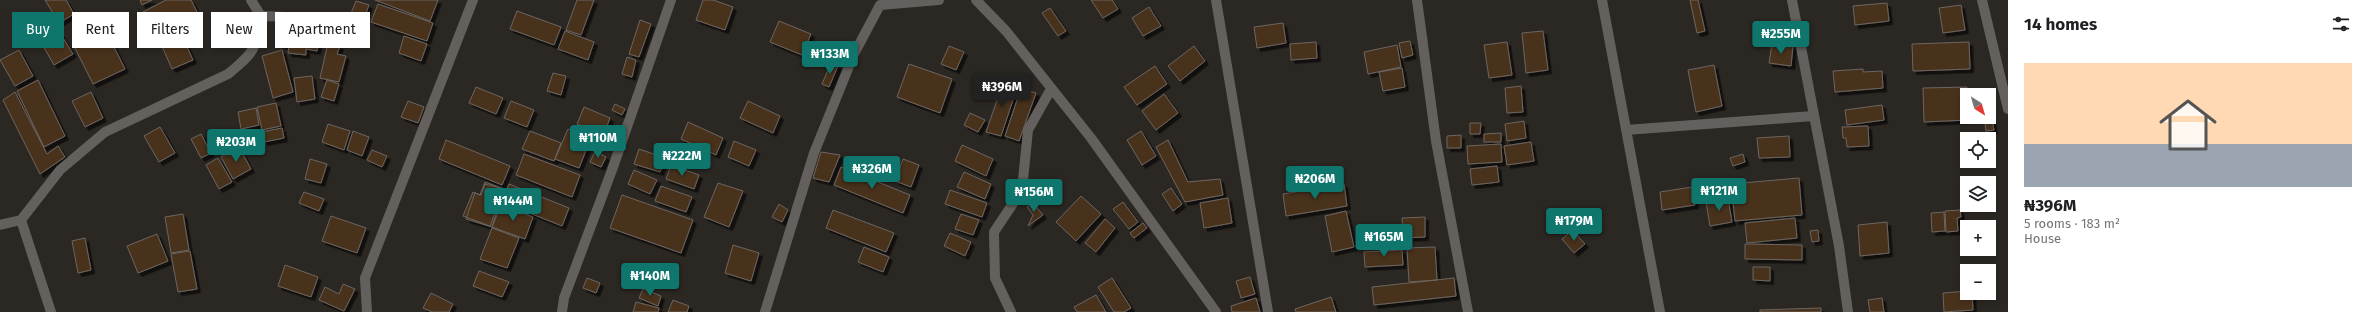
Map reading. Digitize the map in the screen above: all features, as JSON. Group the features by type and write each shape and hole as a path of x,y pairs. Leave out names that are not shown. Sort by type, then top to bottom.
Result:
{"street":[{"path":"251,0 258,12"},
{"path":"367,312 365,278 473,0"},
{"path":"562,312 564,298 612,170 671,0"},
{"path":"765,312 814,153 854,54 880,5 939,0"},
{"path":"976,0 1006,31 1091,138 1216,312"},
{"path":"1216,0 1268,312"},
{"path":"1417,0 1436,141 1468,312"},
{"path":"1602,0 1660,312"},
{"path":"1792,0 1839,246 1848,312"},
{"path":"1982,0 2008,109"},
{"path":"0,225 21,220 60,170 105,132 228,74 245,60 254,48"},
{"path":"1011,312 995,278 994,232 1022,190 1028,130 1051,89"},
{"path":"1626,130 1813,116"},
{"path":"21,220 51,312"}],"building":[{"path":"45,0 66,0 73,12 72,15 64,20 64,12 52,12"},
{"path":"140,0 152,0 142,5"},
{"path":"166,0 191,0 197,12 143,12"},
{"path":"375,0 438,0 430,21"},
{"path":"577,0 594,0 581,35 566,30"},
{"path":"703,0 713,0 733,7 725,30 696,20"},
{"path":"1091,0 1112,0 1118,9 1103,18"},
{"path":"1690,0 1698,0 1705,31 1697,33"},
{"path":"356,1 369,5 366,12 352,12"},
{"path":"1887,3 1889,21 1855,25 1853,6"},
{"path":"378,4 433,23 427,41 371,22"},
{"path":"1961,5 1965,30 1943,33 1939,8"},
{"path":"1149,7 1161,26 1143,36 1132,18"},
{"path":"1050,8 1066,31 1058,36 1042,13"},
{"path":"517,11 561,27 554,45 510,29"},
{"path":"640,20 651,24 639,57 629,54"},
{"path":"779,21 811,34 802,55 770,42"},
{"path":"1283,23 1286,43 1257,48 1254,27"},
{"path":"565,31 594,42 588,60 558,49"},
{"path":"1543,31 1548,70 1526,73 1522,33"},
{"path":"404,36 427,44 421,61 399,53"},
{"path":"64,40 73,54 54,65 44,48 64,48"},
{"path":"1410,41 1413,55 1402,58 1399,43"},
{"path":"1316,42 1317,58 1291,60 1290,44"},
{"path":"1507,42 1512,75 1489,78 1484,45"},
{"path":"1969,42 1970,69 1913,71 1912,44"},
{"path":"1772,44 1793,46 1791,66 1769,63"},
{"path":"1397,45 1401,67 1368,74 1364,52"},
{"path":"949,46 964,52 956,70 941,64"},
{"path":"1194,46 1205,61 1180,81 1168,66"},
{"path":"75,48 114,48 125,69 93,84"},
{"path":"163,48 188,48 193,60 172,69"},
{"path":"289,48 317,48 317,51 306,49 306,55 288,53"},
{"path":"327,48 339,48 337,54 346,56 339,82 320,78"},
{"path":"19,50 33,76 15,86 0,60"},
{"path":"282,50 293,92 273,98 262,56"},
{"path":"627,57 636,60 632,77 622,74"},
{"path":"831,63 838,66 829,87 822,84"},
{"path":"909,64 952,79 940,113 897,97"},
{"path":"1714,65 1722,106 1696,112 1688,70"},
{"path":"1155,66 1167,84 1137,105 1124,87"},
{"path":"1402,68 1405,87 1383,91 1379,72"},
{"path":"1863,69 1863,72 1882,71 1883,88 1835,92 1833,71"},
{"path":"553,73 566,76 561,95 547,91"},
{"path":"312,76 315,99 297,102 294,78"},
{"path":"38,80 65,136 44,147 17,91"},
{"path":"327,80 339,84 334,101 321,97"},
{"path":"1004,80 1018,85 1001,136 986,132"},
{"path":"1521,86 1523,112 1507,113 1505,88"},
{"path":"476,87 503,98 496,114 469,103"},
{"path":"1967,87 1960,88 1960,120 1924,122 1923,88"},
{"path":"1021,88 1036,93 1019,141 1005,136"},
{"path":"15,92 47,154 58,146 65,157 40,174 3,100"},
{"path":"91,92 103,118 85,127 72,101"},
{"path":"1164,94 1178,113 1156,130 1142,111"},
{"path":"408,101 424,107 418,123 401,117"},
{"path":"511,101 534,110 527,127 504,118"},
{"path":"748,101 780,116 773,133 740,118"},
{"path":"276,103 281,126 262,130 257,107"},
{"path":"615,104 625,109 622,115 612,110"},
{"path":"1882,105 1884,120 1847,125 1845,110"},
{"path":"584,107 610,118 604,134 577,124"},
{"path":"256,108 259,125 241,129 238,112"},
{"path":"970,113 985,120 978,132 964,125"},
{"path":"1524,121 1526,138 1507,141 1505,124"},
{"path":"688,122 723,138 716,155 681,139"},
{"path":"1470,123 1481,123 1480,134 1470,134"},
{"path":"328,124 350,131 344,150 322,142"},
{"path":"1985,124 1993,124 1994,130 1986,131"},
{"path":"1868,126 1869,146 1847,147 1846,138 1843,138 1842,127"},
{"path":"160,127 175,153 159,162 144,136"},
{"path":"613,127 622,131 617,140 609,136"},
{"path":"282,128 284,138 264,142 262,132"},
{"path":"568,129 591,138 579,168 555,159"},
{"path":"353,131 369,137 362,156 347,150"},
{"path":"530,131 561,143 554,161 522,149"},
{"path":"1141,131 1156,156 1142,165 1127,140"},
{"path":"1501,133 1501,142 1484,142 1484,134"},
{"path":"201,134 211,153 201,158 191,139"},
{"path":"1461,135 1461,148 1447,148 1447,136"},
{"path":"1789,136 1790,157 1759,158 1757,138"},
{"path":"446,140 510,166 502,185 439,159"},
{"path":"1168,140 1188,182 1220,179 1223,195 1185,202 1156,147"},
{"path":"734,141 756,150 749,166 728,157"},
{"path":"1531,142 1534,161 1507,165 1504,146"},
{"path":"1501,144 1502,162 1468,164 1467,146"},
{"path":"962,145 993,159 986,176 955,161"},
{"path":"239,147 251,169 233,179 221,157"},
{"path":"639,149 665,158 660,172 634,164"},
{"path":"372,150 387,156 382,167 367,160"},
{"path":"595,151 606,157 601,167 590,162"},
{"path":"821,152 840,155 829,182 813,178"},
{"path":"524,154 580,175 572,197 516,175"},
{"path":"1743,154 1745,162 1733,166 1730,158"},
{"path":"218,158 232,182 219,189 206,165"},
{"path":"310,159 327,164 321,183 305,179"},
{"path":"903,159 919,165 911,187 895,181"},
{"path":"671,165 699,175 694,189 666,179"},
{"path":"1497,166 1499,182 1472,185 1470,169"},
{"path":"841,167 910,195 903,213 834,185"},
{"path":"634,170 657,180 650,194 628,184"},
{"path":"964,172 991,184 985,199 957,187"},
{"path":"1799,178 1802,215 1735,221 1731,184"},
{"path":"485,182 504,189 490,226 463,216 473,192 480,195"},
{"path":"718,183 743,191 729,227 704,217"},
{"path":"485,184 504,189 492,227 466,219 475,193 481,195"},
{"path":"509,184 569,208 562,226 502,202"},
{"path":"1344,184 1347,206 1286,216 1283,194"},
{"path":"661,186 692,197 686,212 655,201"},
{"path":"1692,187 1695,205 1662,210 1660,192"},
{"path":"1171,188 1182,204 1173,211 1162,194"},
{"path":"950,190 987,203 982,217 945,204"},
{"path":"304,192 324,199 319,211 299,203"},
{"path":"622,195 693,220 681,253 610,228"},
{"path":"1081,196 1101,214 1076,241 1056,222"},
{"path":"1228,198 1232,223 1204,228 1200,203"},
{"path":"1728,198 1732,222 1710,226 1706,202"},
{"path":"1123,202 1138,222 1129,229 1113,209"},
{"path":"1033,203 1043,215 1028,226 1033,215 1027,207"},
{"path":"779,204 788,210 782,222 772,217"},
{"path":"501,205 533,217 525,239 492,227"},
{"path":"833,210 894,233 886,252 826,228"},
{"path":"1960,210 1961,217 1957,218 1958,231 1946,232 1945,211"},
{"path":"1346,211 1354,247 1332,252 1325,216"},
{"path":"1944,212 1945,231 1932,232 1931,213"},
{"path":"183,214 189,250 171,253 165,217"},
{"path":"961,214 979,220 973,235 955,229"},
{"path":"331,216 366,228 357,253 322,241"},
{"path":"1425,217 1425,237 1403,238 1402,218"},
{"path":"1795,218 1797,238 1747,243 1745,223"},
{"path":"1105,219 1115,228 1096,252 1085,243"},
{"path":"1887,222 1889,253 1860,256 1858,225"},
{"path":"1143,223 1147,228 1134,238 1130,233"},
{"path":"492,228 519,238 507,268 480,259"},
{"path":"1573,230 1585,244 1574,253 1562,239"},
{"path":"1818,230 1819,241 1812,242 1810,231"},
{"path":"950,233 971,242 965,256 944,246"},
{"path":"157,234 168,261 138,273 127,246"},
{"path":"85,238 91,270 78,273 72,241"},
{"path":"1745,244 1802,245 1802,260 1745,259"},
{"path":"733,245 759,253 751,281 725,273"},
{"path":"864,247 889,257 883,272 858,262"},
{"path":"1435,247 1437,280 1409,282 1407,248"},
{"path":"1402,250 1403,265 1365,267 1364,252"},
{"path":"190,251 197,289 178,292 171,254"},
{"path":"285,265 318,277 311,297 278,286"},
{"path":"1753,267 1770,267 1770,281 1753,280"},
{"path":"479,271 509,282 502,297 473,286"},
{"path":"1250,277 1255,294 1241,298 1236,281"},
{"path":"587,278 600,283 596,293 583,288"},
{"path":"1112,278 1131,308 1124,312 1114,312 1098,287"},
{"path":"1454,278 1456,296 1374,305 1372,287"},
{"path":"343,284 355,289 344,311 319,300 325,287 339,294"},
{"path":"643,289 661,296 658,306 639,298"},
{"path":"1960,292 1960,300 1972,300 1973,310 1944,312 1943,293"},
{"path":"431,293 453,304 449,312 432,312 423,308"},
{"path":"1096,295 1106,312 1077,312 1074,307"},
{"path":"1331,297 1336,312 1296,312 1295,309"},
{"path":"1256,298 1260,312 1232,312 1231,306"},
{"path":"1882,298 1884,312 1870,312 1868,300"},
{"path":"673,300 689,306 687,312 668,312"},
{"path":"636,302 659,308 658,312 633,312"},
{"path":"1821,308 1821,312 1760,312 1760,310"}]}
